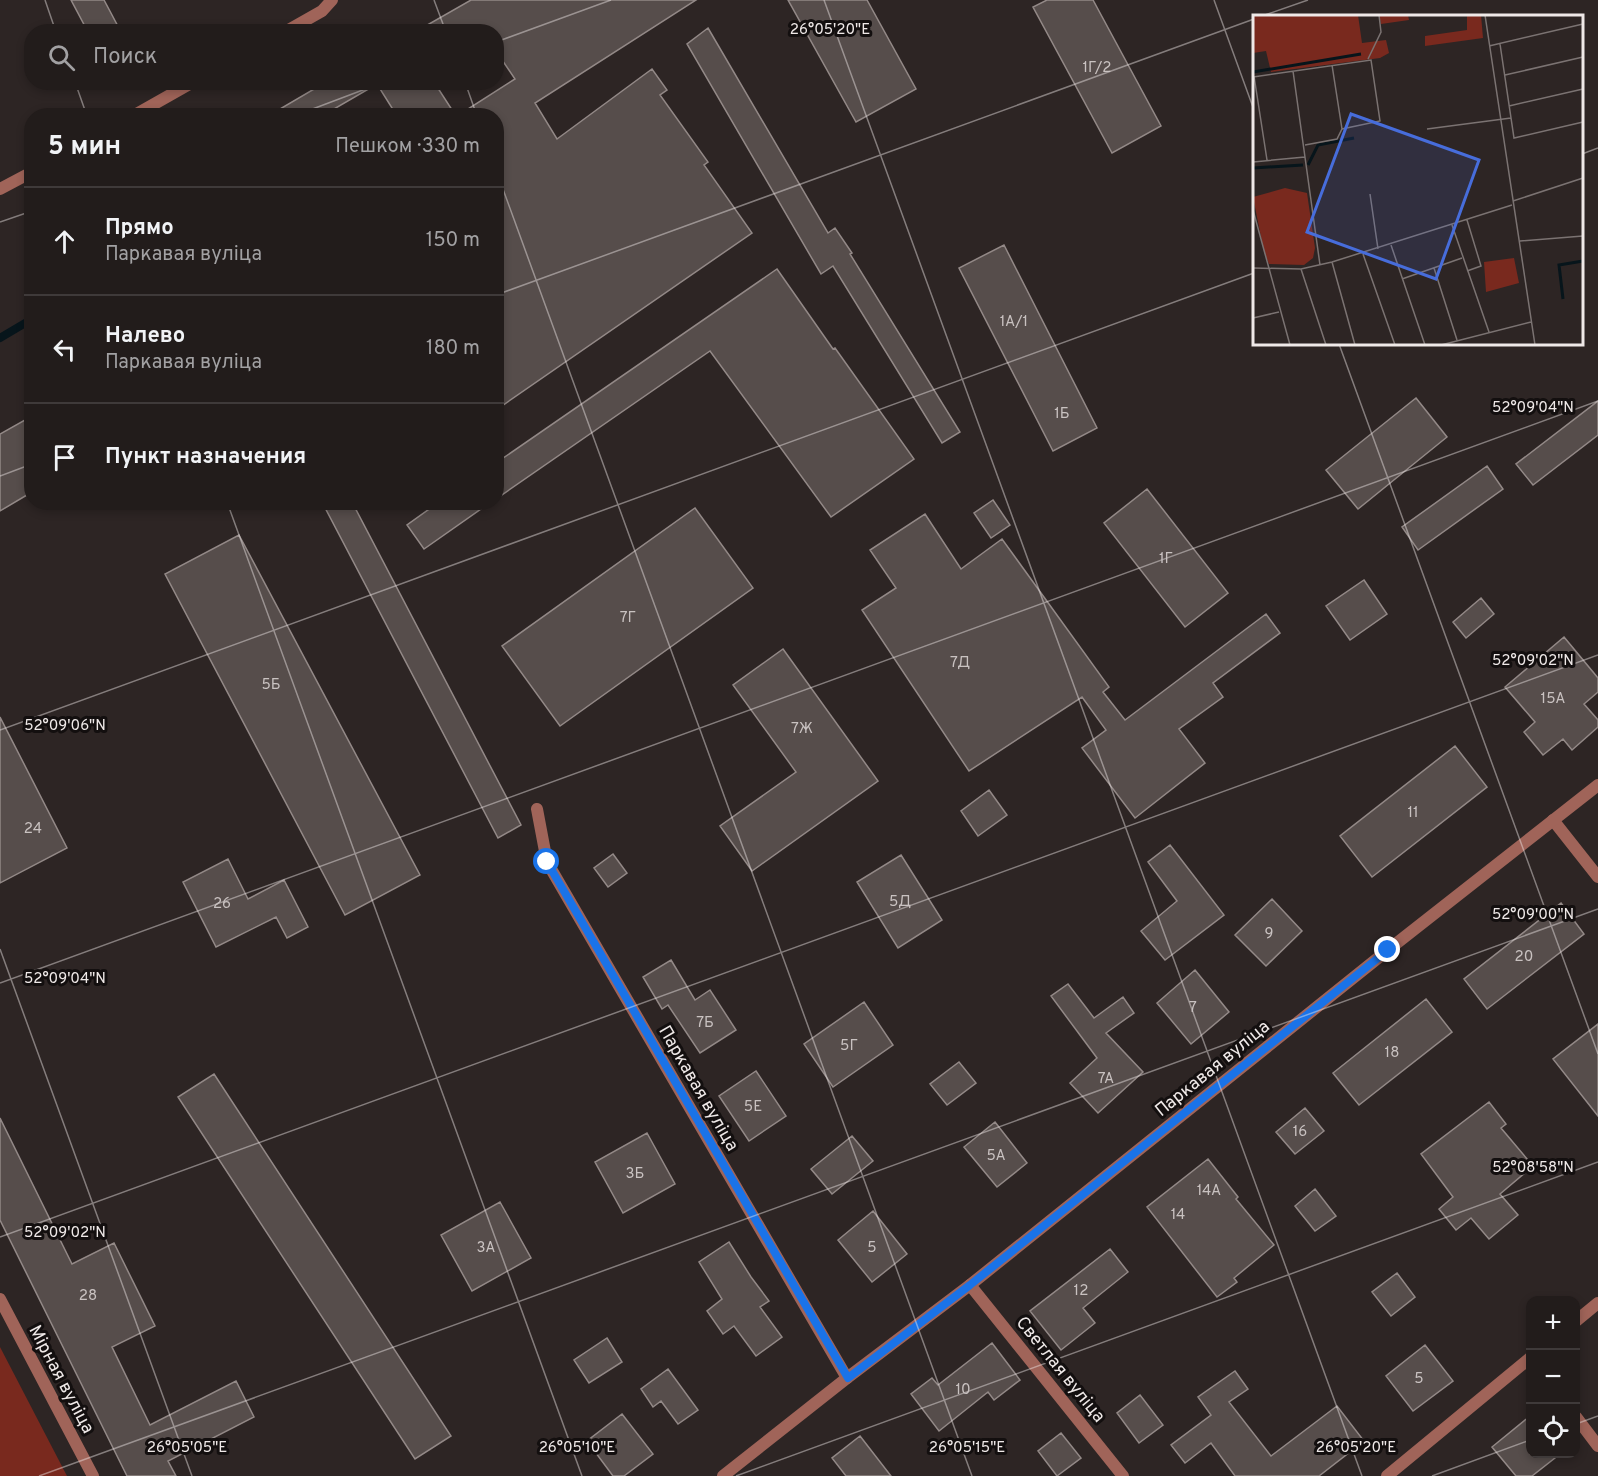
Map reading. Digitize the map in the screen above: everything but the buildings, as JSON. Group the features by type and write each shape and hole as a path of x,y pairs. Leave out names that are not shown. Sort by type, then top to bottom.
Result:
{"street":[{"path":"299,24 322,11 332,0"},
{"path":"147,108 179,90"},
{"path":"0,189 24,176"},
{"name":"Паркавая вуліца","path":"723,1476 970,1285 1598,785"},
{"name":"Паркавая вуліца","path":"537,809 547,862 848,1378"},
{"path":"1554,820 1598,877"},
{"name":"Светлая вуліца","path":"970,1285 1123,1476"},
{"name":"Мірная вуліца","path":"0,1299 93,1476"},
{"path":"1580,1317 1598,1303"},
{"path":"1387,1476 1526,1362"},
{"path":"1580,1423 1598,1446"}],"shaded area":[{"path":"0,1347 67,1476 0,1476"}],"waterway":[{"path":"0,338 24,324"}],"route":[{"path":"547,862 848,1378 970,1285 1388,950"}]}
